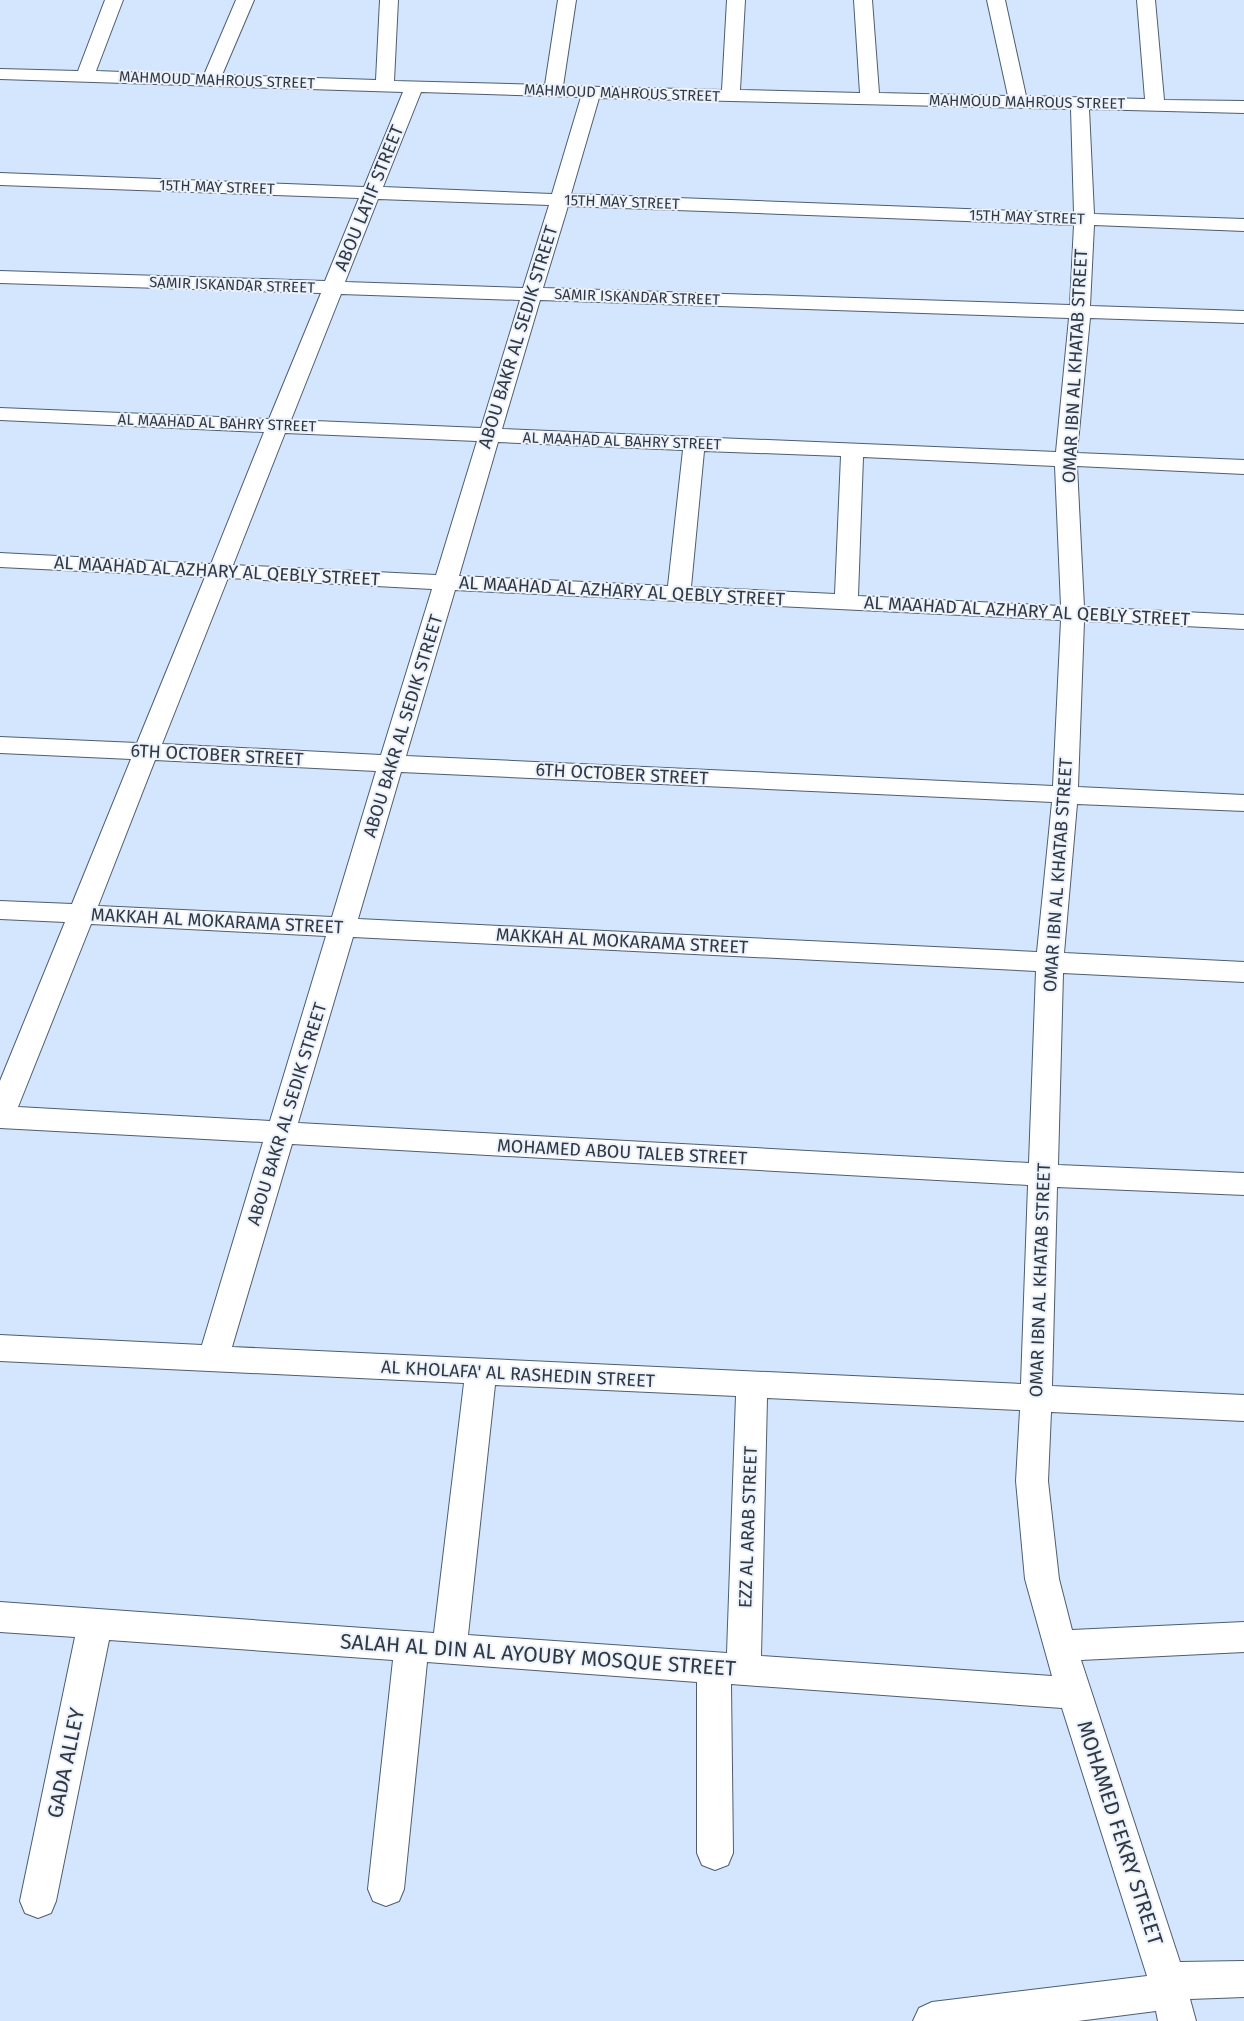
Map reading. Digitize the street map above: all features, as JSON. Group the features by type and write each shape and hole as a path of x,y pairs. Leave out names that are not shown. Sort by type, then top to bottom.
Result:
{"street":[{"path":"86,76 114,0"},
{"path":"211,80 245,0"},
{"path":"385,85 389,0"},
{"path":"553,91 567,0"},
{"path":"731,95 736,0"},
{"path":"863,0 870,99"},
{"path":"996,0 1018,102"},
{"path":"1146,0 1155,105"},
{"name":"MAHMOUD MAHROUS STREET","path":"0,74 553,91 1244,107"},
{"name":"ABOU LATIF STREET","path":"0,1117 414,86"},
{"name":"ABOU BAKR AL SEDIK STREET","path":"213,1359 592,92"},
{"name":"OMAR IBN AL KHATAB STREET","path":"1059,1646 1042,1579 1032,1481 1050,962 1066,794 1073,614 1066,460 1080,312 1084,219 1080,103"},
{"name":"15TH MAY STREET","path":"0,179 1244,225"},
{"name":"SAMIR ISKANDAR STREET","path":"0,277 1244,318"},
{"name":"AL MAAHAD AL BAHRY STREET","path":"0,414 1244,467"},
{"path":"678,594 694,444"},
{"path":"846,602 852,450"},
{"name":"AL MAAHAD AL AZHARY AL QEBLY STREET","path":"0,560 1244,622"},
{"name":"6TH OCTOBER STREET","path":"0,745 1244,803"},
{"name":"MAKKAH AL MOKARAMA STREET","path":"0,910 1244,972"},
{"name":"MOHAMED ABOU TALEB STREET","path":"0,1117 281,1134 1244,1184"},
{"name":"AL KHOLAFA' AL RASHEDIN STREET","path":"0,1348 1244,1408"},
{"path":"449,1649 482,1372"},
{"name":"EZZ AL ARAB STREET","path":"715,1853 752,1385"},
{"name":"SALAH AL DIN AL AYOUBY MOSQUE STREET","path":"0,1617 1075,1693"},
{"name":"GADA ALLEY","path":"38,1901 94,1624"},
{"path":"1059,1646 1244,1637"},
{"path":"386,1889 412,1646"},
{"name":"MOHAMED FEKRY STREET","path":"1059,1646 1171,1998"},
{"path":"932,2021 1171,1998 1244,1979"}]}
